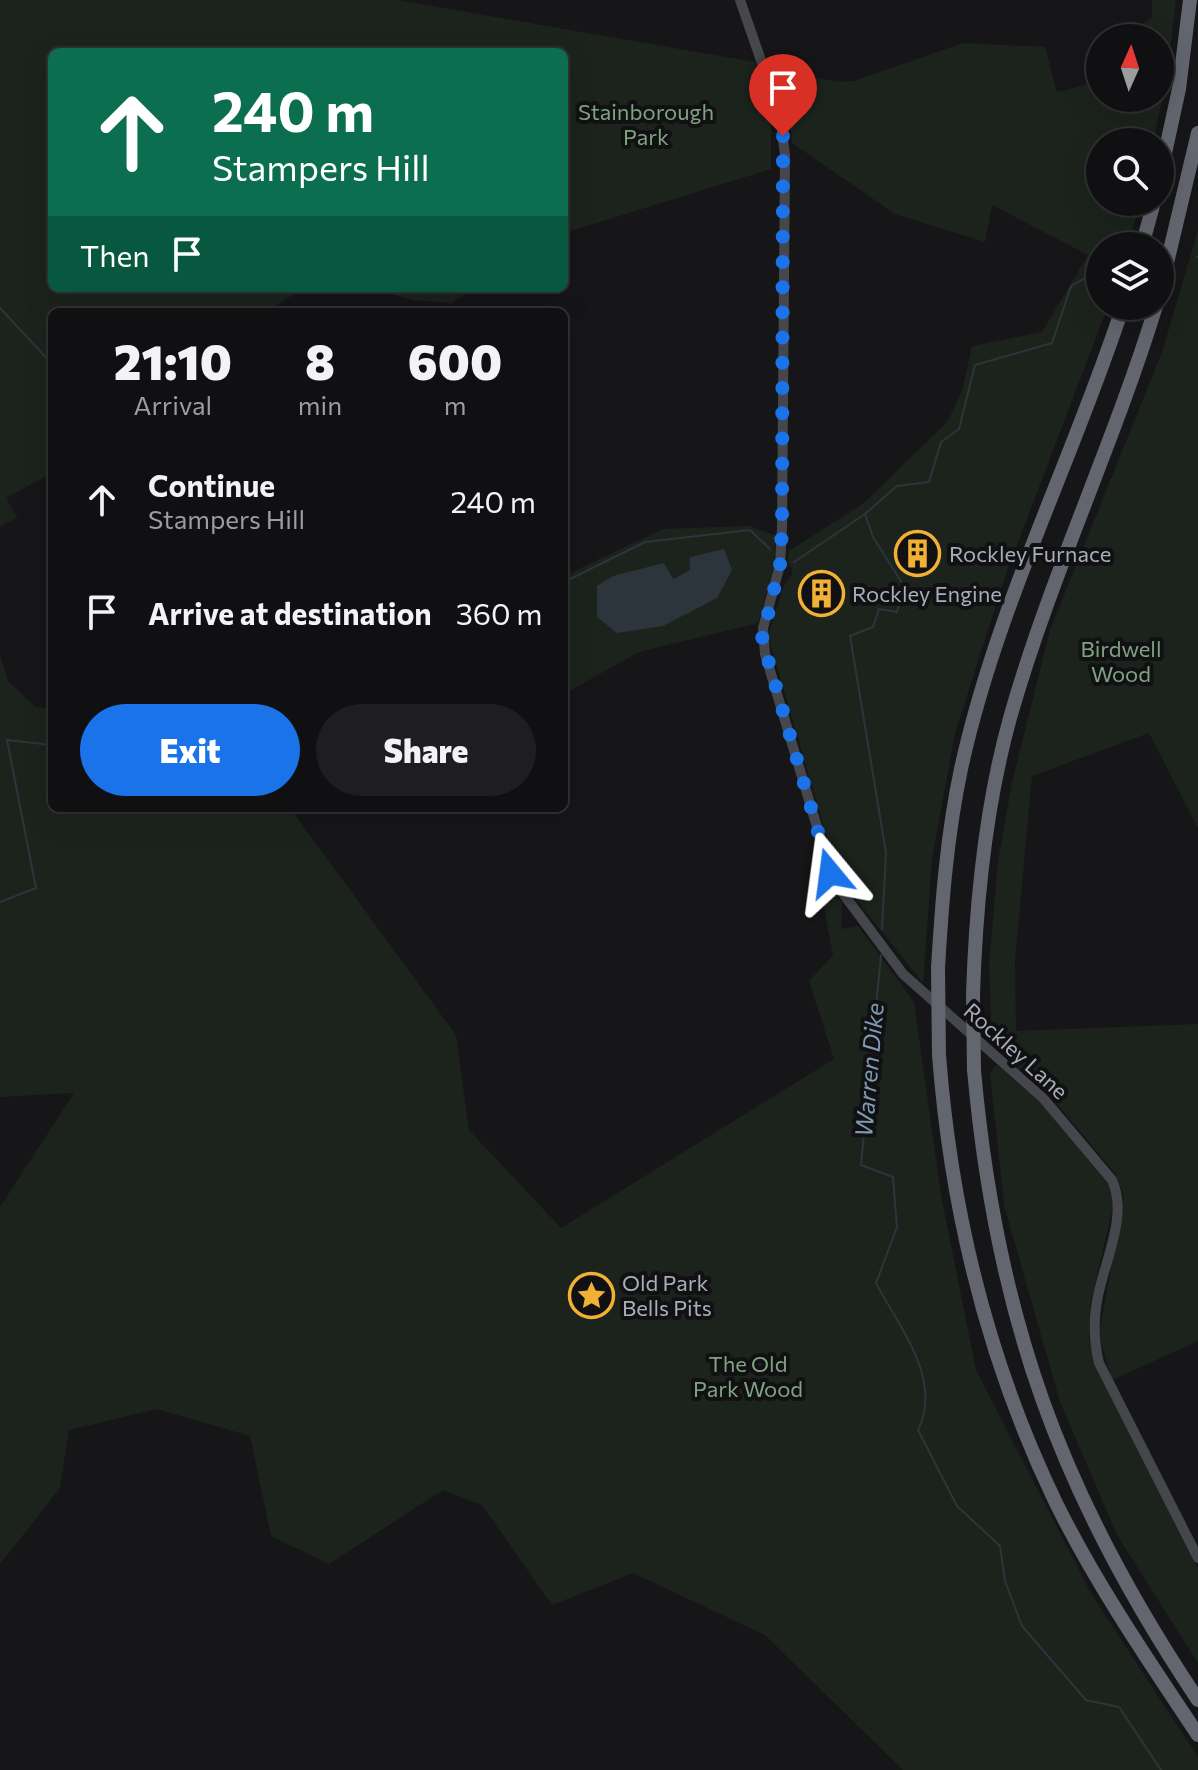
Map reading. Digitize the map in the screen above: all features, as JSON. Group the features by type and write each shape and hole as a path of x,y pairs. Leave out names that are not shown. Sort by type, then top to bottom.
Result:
{"highway":[{"path":"1170,128 1179,89 1190,0"},
{"path":"1174,233 1198,133"},
{"path":"1118,320 1026,560 978,704 961,769 946,864 938,968 939,1055 950,1163 966,1247 997,1358 1019,1417 1058,1505 1094,1573 1198,1735"},
{"path":"1151,320 1049,596 1009,721 989,815 976,919 974,1070 994,1231 1006,1286 1037,1389 1068,1470 1108,1553 1198,1700"}],"street":[{"name":"Rockley Lane","path":"740,0 780,115 785,155 782,528 777,581 762,639 833,880 903,974 1043,1098 1102,1166 1118,1192 1115,1222 1097,1300 1094,1341 1099,1363 1198,1558"}],"green space":[{"name":"Stainborough Park","path":"0,0 397,0 755,62 771,101 771,169 568,232 568,48 48,48 48,292 298,292 272,308 48,308 48,475 6,498 17,517 0,527"},
{"path":"1152,0 1176,0 1173,24 1142,24 1152,18"},
{"path":"963,43 1045,47 1057,92 1086,85 1086,112 1159,112 1156,128 1086,128 1086,216 1137,216 1131,232 1086,232 1086,254 992,205 985,242 895,214 792,143 790,114 778,70 838,82 854,81"},
{"name":"Birdwell Wood","path":"1198,230 1198,828 1149,733 1032,776 1015,961 1016,1031 1198,1024 1198,1341 1112,1380 1099,1335 1124,1195 1115,1173 1046,1091 1019,1068 1016,1057 992,1043 989,963 998,861 1012,783 1050,630 1162,352 1174,320"},
{"path":"1086,258 1086,320 1103,320 1006,574 955,733 932,859 923,983 839,878 768,636 783,588 793,572 788,562 789,551 864,503 948,421 962,391 972,346 1042,332"},
{"path":"383,292 467,292 452,303 413,300"},
{"path":"750,526 776,536 774,566 758,623 639,652 568,692 568,574 663,529","holes":["664,563 672,579 690,570 617,633"]},
{"name":"The Old Park Wood","path":"0,656 8,681 36,707 48,708 48,812 293,812 456,1035 469,1130 561,1228 834,1059 809,981 833,955 823,903 833,892 842,903 841,929 858,926 914,1002 941,1195 976,1370 1092,1595 1198,1757 1198,1770 903,1770 765,1635 633,1573 552,1605 482,1505 443,1490 329,1564 271,1536 250,1436 157,1409 69,1430 60,1488 0,1564 0,1207 74,1093 0,1097"},
{"path":"997,1065 1044,1105 1111,1187 1113,1207 1091,1301 1089,1339 1095,1366 1198,1569 1198,1663 1117,1535 1060,1402 1004,1205 990,1073"}],"shaded area":[{"path":"724,549 732,570 717,598 663,626 617,633 597,617 597,586 613,576 664,563 673,579 690,570 690,557"}],"waterway":[{"path":"794,562 865,514 897,486 929,482 941,442 959,429 975,365 1052,343 1071,286 1086,278"},
{"path":"0,308 48,360"},
{"name":"Warren Dike","path":"865,514 873,537 904,586 897,612 879,609 873,627 850,636 886,853 882,929"},
{"path":"568,580 645,542 750,530 770,549"},
{"path":"0,902 36,888 7,740 48,745"},
{"name":"Warren Dike","path":"881,955 861,1165 893,1177 897,1227 876,1283 906,1335 922,1373 924,1411 918,1430 957,1506 1000,1546 1005,1581 1022,1626 1086,1700 1119,1707 1161,1770"}],"place":[{"name":"Rockley Furnace","path":"918,554"},
{"name":"Rockley Engine","path":"821,594"},
{"name":"Old Park Bells Pits","path":"591,1296"}],"route":[{"path":"783,136 782,528 780,565 762,639 830,873"}]}
